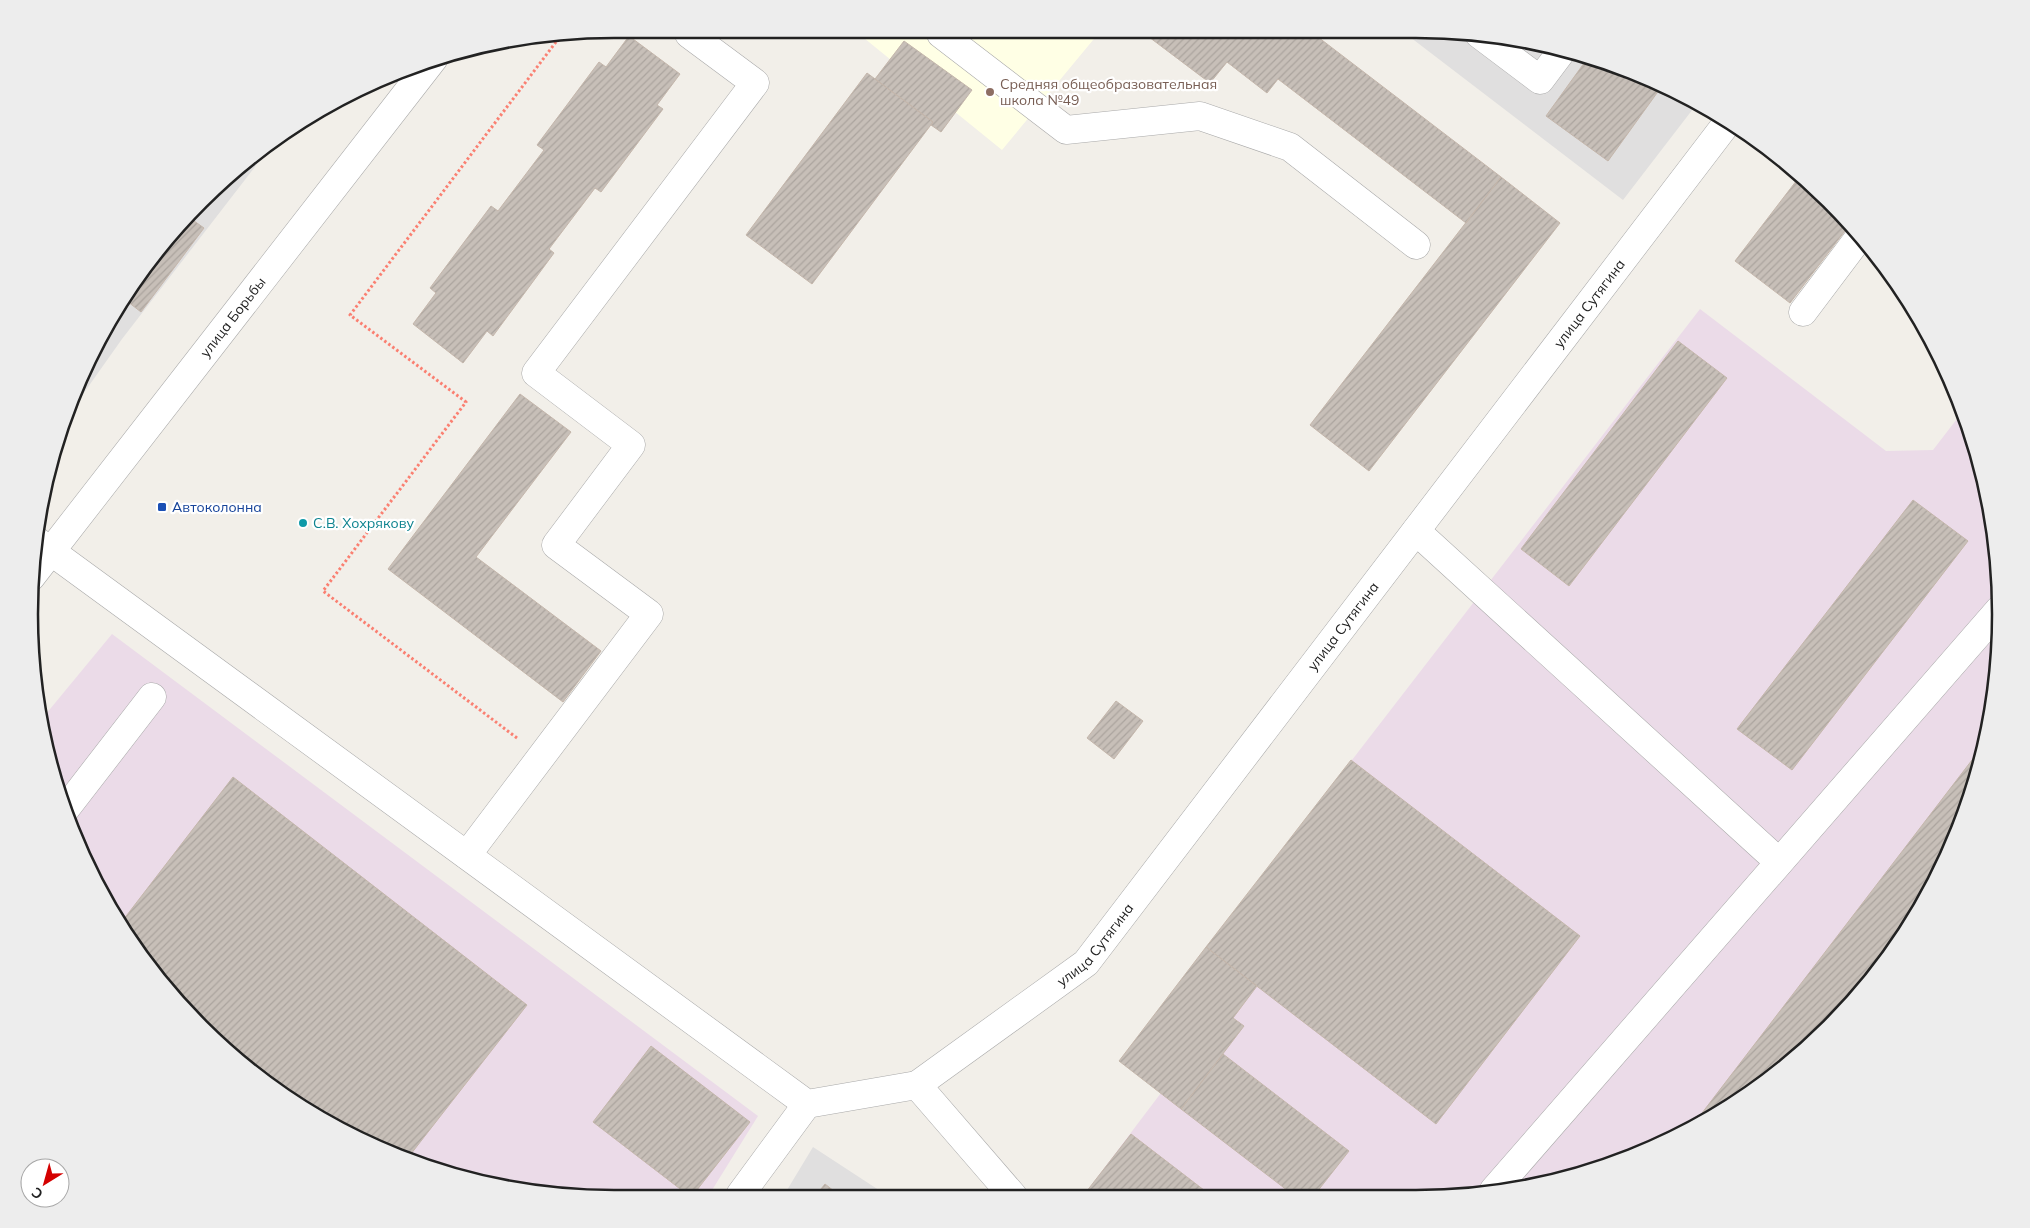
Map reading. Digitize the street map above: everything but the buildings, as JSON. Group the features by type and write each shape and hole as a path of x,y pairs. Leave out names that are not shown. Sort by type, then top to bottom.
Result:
{"street":[{"path":"467,855 649,614 556,545 631,445 536,374 755,83 694,38"},
{"path":"946,38 1066,130 1200,116 1290,147 1416,245"},
{"path":"1489,42 1540,80 1559,56"},
{"name":"улица Борьбы","path":"42,545 425,70"},
{"name":"улица Сутягина","path":"917,1085 1086,963 1724,127"},
{"path":"1803,312 1856,242"},
{"path":"1416,531 1779,862"},
{"path":"42,545 808,1104"},
{"path":"1499,1185 1992,618"},
{"path":"70,804 152,697"},
{"path":"744,1190 808,1104 917,1085 1008,1190"}],"path":[{"path":"541,756 323,591 466,402 350,315 557,41"}],"shaded area":[{"name":"Средняя общеобразовательная школа №49","path":"864,38 1095,38 1002,150"},
{"path":"1411,38 1491,42 1565,57 1637,81 1693,109 1623,200"},
{"path":"262,158 122,339 78,401 97,359 115,326 157,263 206,206"},
{"path":"1700,309 1886,451 1933,450 1958,418 1973,465 1981,502 1988,539 1991,576 1991,652 1988,689 1973,763 1949,835 1915,902 1895,934 1873,965 1824,1022 1767,1071 1704,1113 1637,1147 1565,1171 1491,1186 1416,1190 1088,1190 1170,1081 1129,1049"},
{"path":"112,634 758,1116 712,1190 576,1189 539,1186 465,1171 393,1147 359,1131 294,1093 263,1071 206,1022 181,994 157,965 115,902 81,835 57,763 47,713"},
{"path":"813,1147 879,1190 787,1190"}],"place":[{"name":"Средняя общеобразовательная школа №49","path":"990,92"},
{"name":"Автоколонна","path":"162,507"},
{"name":"С.В. Хохрякову","path":"303,523"}]}
